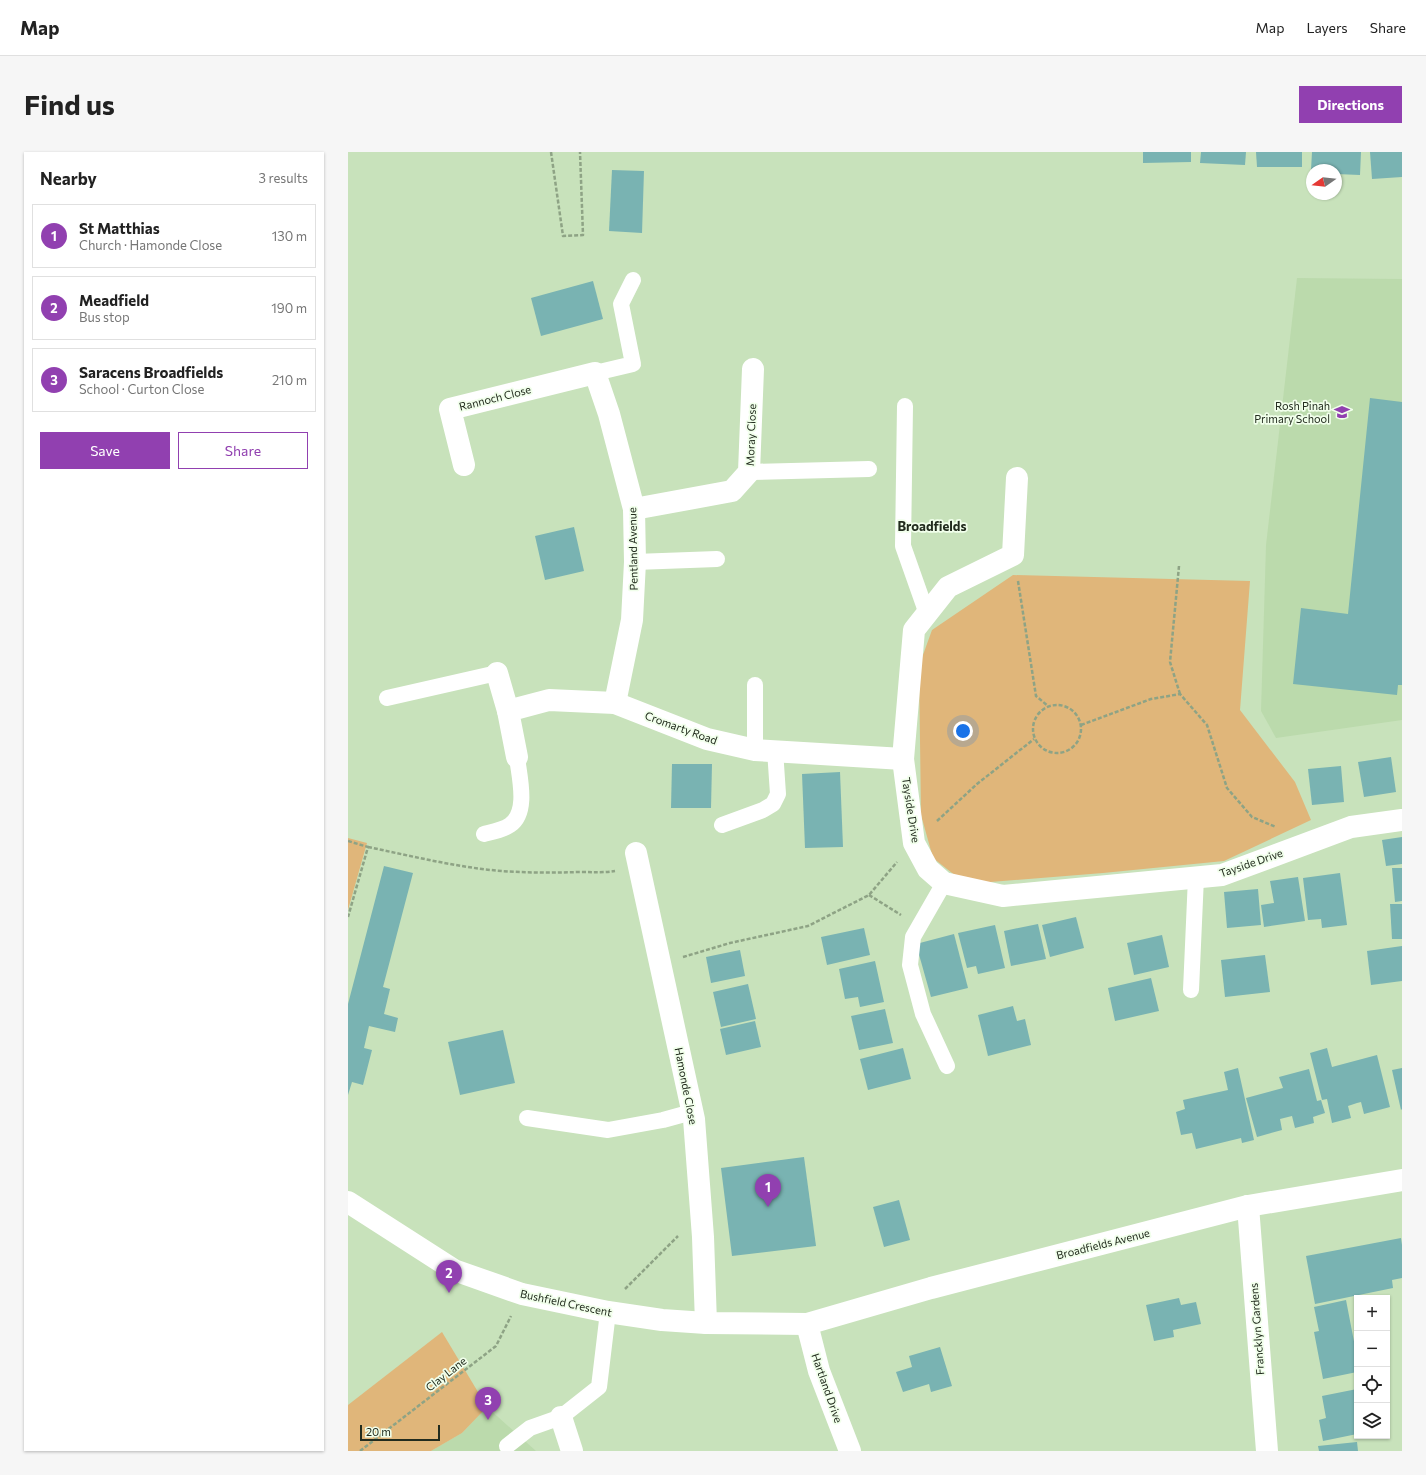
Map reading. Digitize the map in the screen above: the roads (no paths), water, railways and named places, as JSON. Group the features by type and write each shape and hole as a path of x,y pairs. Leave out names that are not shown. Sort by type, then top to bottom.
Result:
{"street":[{"name":"Moray Close","path":"634,509 732,491 749,472 753,369"},
{"name":"Rannoch Close","path":"464,465 450,410 595,373"},
{"name":"Pentland Avenue","path":"595,373 609,414 634,509 635,562 632,620 615,704"},
{"name":"Tayside Drive","path":"1017,478 1013,555 948,587 914,630 903,759 914,843 928,869 944,883 1003,896 1222,875 1351,826 1402,820"},
{"path":"497,673 508,711 517,758"},
{"name":"Cromarty Road","path":"508,711 549,700 615,704 707,739 765,750 903,759"},
{"name":"Hamonde Close","path":"638,861 694,1119 702,1222 706,1323"},
{"name":"Broadfields Avenue","path":"807,1324 931,1288 1248,1206 1402,1180"},
{"name":"Bushfield Crescent","path":"348,1202 454,1270 522,1294 615,1313 662,1320 706,1323 807,1324"},
{"name":"Francklyn Gardens","path":"1248,1206 1267,1451"},
{"name":"Hartland Drive","path":"807,1324 819,1371 850,1451"},
{"path":"561,1418 572,1451"}],"lane":[{"path":"595,373 633,364 621,304 633,280"},
{"path":"905,406 903,546 927,614"},
{"path":"749,472 869,469"},
{"path":"635,562 717,560"},
{"path":"387,698 497,673"},
{"path":"722,826 763,810 773,804 778,794 765,750 755,685"},
{"path":"484,834 510,825 515,820 521,808 522,795 517,758"},
{"path":"1191,990 1196,877"},
{"path":"944,883 913,937 910,965 923,1014 947,1066"},
{"path":"527,1118 608,1130 663,1120 692,1112"},
{"path":"507,1446 530,1428 561,1418 598,1387 615,1313"}],"place":[{"name":"Rosh Pinah Primary School","path":"1342,412"},
{"name":"St Matthias","path":"768,1207"},
{"name":"Meadfield","path":"449,1293"},
{"name":"Saracens Broadfields","path":"488,1420"}],"district":[{"name":"Broadfields","path":"932,526"}]}
